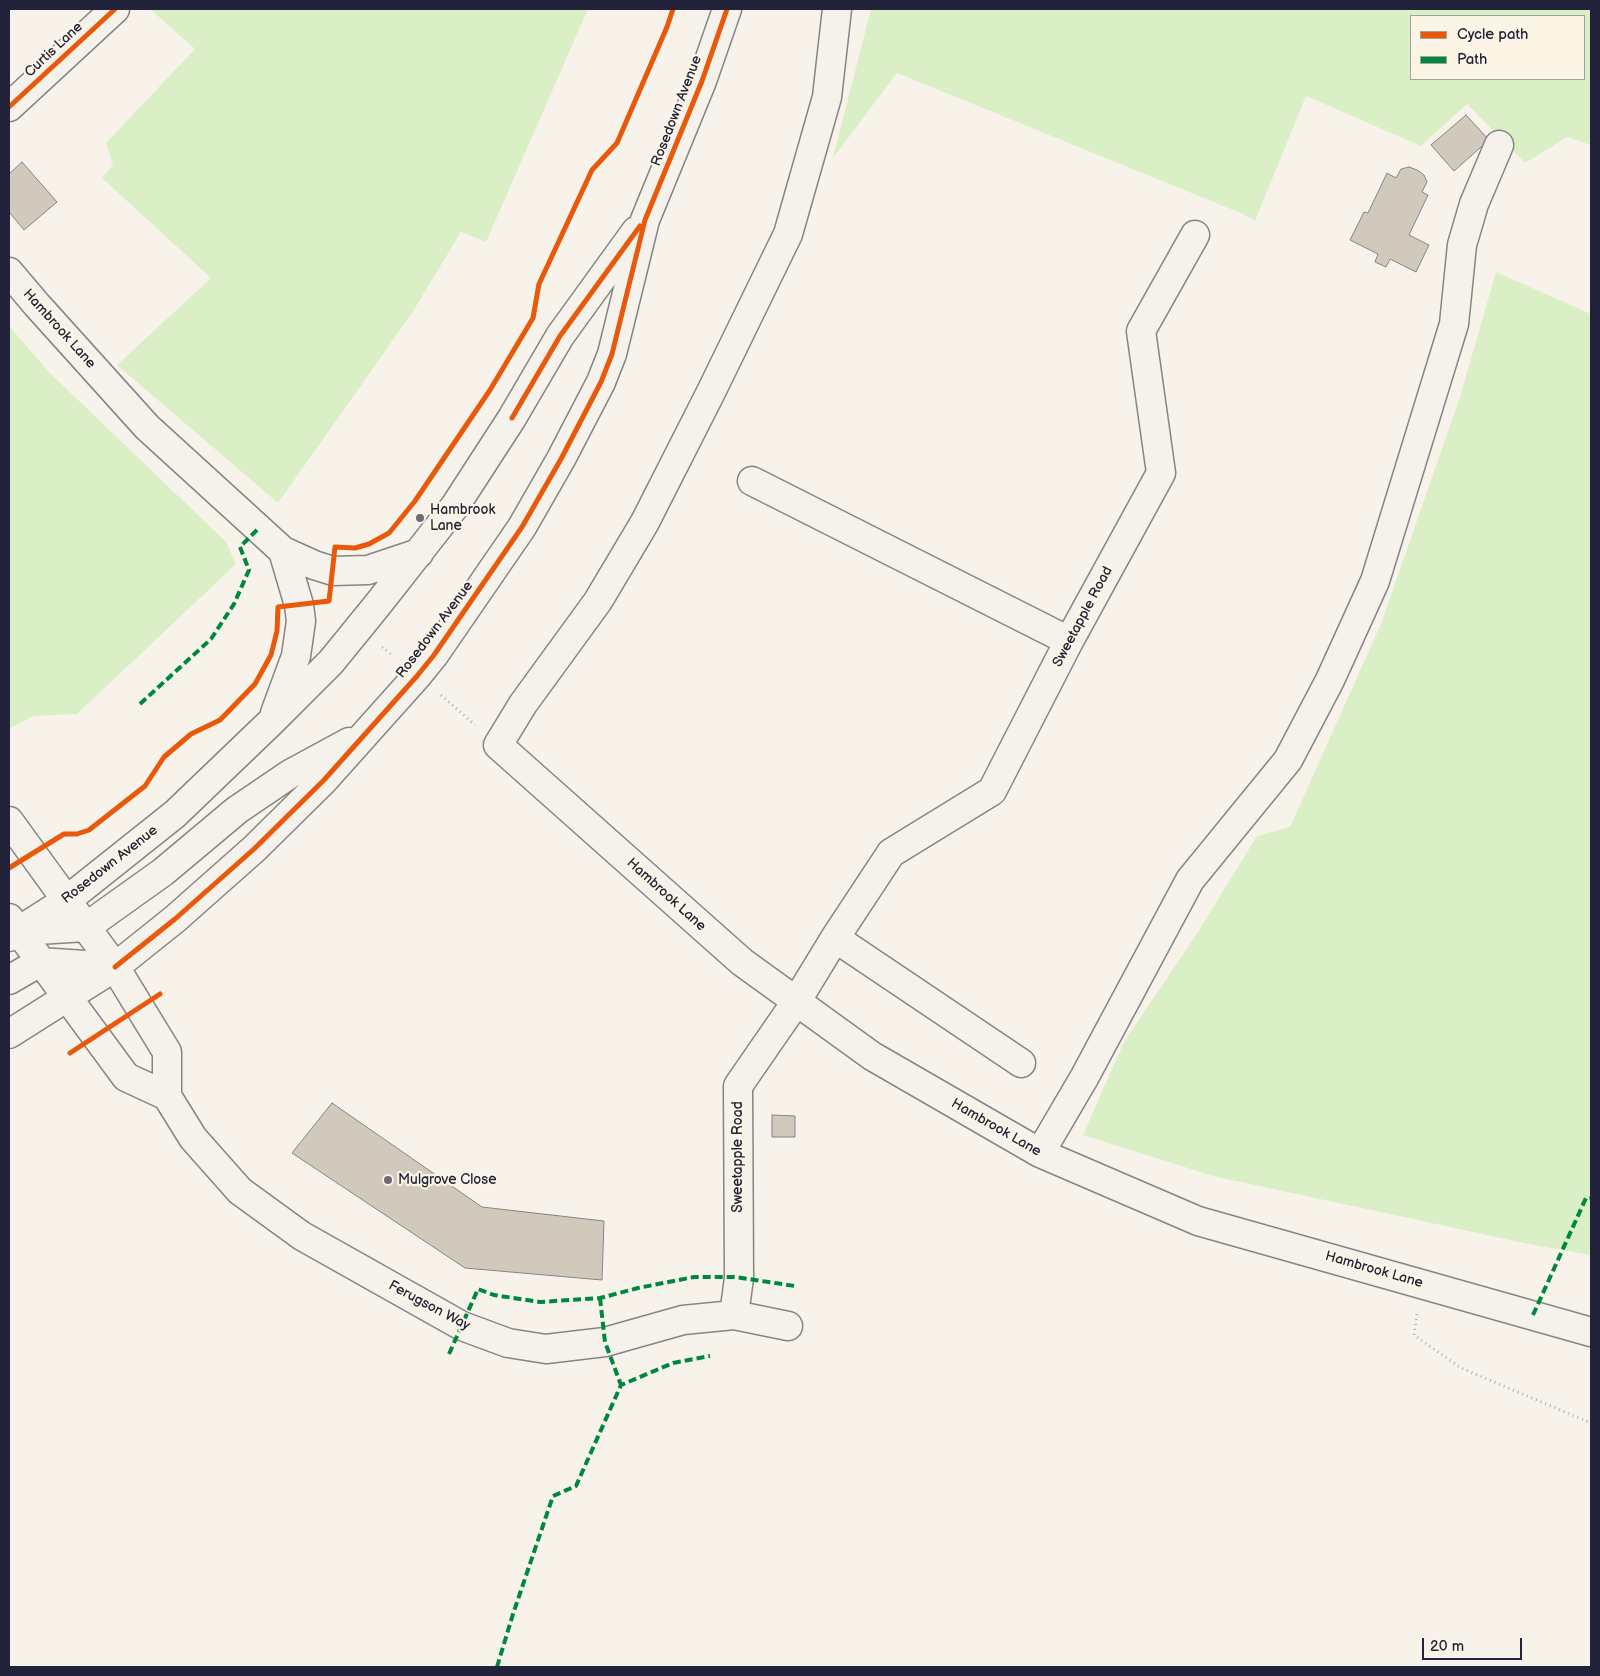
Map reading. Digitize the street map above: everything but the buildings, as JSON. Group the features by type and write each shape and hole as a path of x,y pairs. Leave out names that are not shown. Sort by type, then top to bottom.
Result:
{"street":[{"name":"Curtis Lane","path":"9,107 114,9"},
{"name":"Rosedown Avenue","path":"9,1034 115,967 175,919 254,849 324,780 434,655 522,527 561,459 601,382 612,354 645,220 698,89 727,9"},
{"name":"Hambrook Lane","path":"837,9 827,97 788,234 645,522 598,601 523,704 498,745 742,962 872,1056 1040,1154 1198,1221 1591,1332"},
{"path":"1040,1154 1084,1078 1190,880 1288,760 1330,680 1374,581 1454,324 1462,245 1469,220 1500,145"},
{"name":"Rosedown Avenue","path":"12,929 67,900 175,814 331,662 455,506 507,426 560,336 645,220"},
{"name":"Sweetapple Road","path":"734,1315 739,1278 738,1086 796,1002 835,938 891,853 992,791 1069,641 1161,473 1141,331 1195,235"},
{"name":"Hambrook Lane","path":"9,272 147,426 283,551 333,571 368,570 419,553"},
{"path":"752,480 1069,641"},
{"path":"272,721 296,656 301,621 299,605 283,551"},
{"path":"12,929 86,927 163,872 237,810 290,774 366,733"},
{"path":"9,821 115,967 168,1052 167,1096 126,1077 67,997 12,929"},
{"path":"835,938 1021,1063"},
{"path":"9,980 40,962 115,967"},
{"name":"Ferugson Way","path":"167,1096 194,1138 240,1191 302,1236 462,1326 508,1343 546,1349 606,1342 683,1320 734,1315 788,1326"}],"path":[{"path":"1421,1284 1414,1335 1461,1368 1591,1423"}],"green space":[{"path":"150,9 588,9 486,242 461,232 412,313 278,503 117,365 211,278 102,178 113,165 106,143 195,49"},
{"path":"871,9 1591,9 1591,145 1567,137 1525,163 1467,104 1421,146 1306,96 1255,221 1243,214 897,73 833,158"},
{"path":"1496,272 1591,314 1591,1255 1529,1244 1213,1176 1083,1135 1124,1042 1196,935 1257,836 1290,827 1381,624 1460,397"},
{"path":"9,326 50,373 226,542 236,564 77,714 33,716 9,729"}],"marked path":[{"path":"140,704 211,639 234,604 249,570 240,547 259,528"},
{"path":"1533,1315 1586,1198 1591,1198"},
{"path":"449,1354 478,1289 494,1295 540,1302 600,1298 694,1277 735,1277 795,1286"},
{"path":"600,1298 605,1342 621,1385"},
{"path":"497,1667 553,1496 576,1486 621,1385 673,1363 710,1356"}],"cycle path":[{"path":"9,107 115,9"},
{"path":"9,868 64,834 77,834 89,830 145,786 164,757 191,734 220,720 255,684 271,655 277,631 278,607 329,601 335,547 355,548 369,544 389,533 415,501 490,390 533,318 539,284 592,170 617,143 673,9"},
{"path":"115,967 175,919 254,849 324,780 434,655 522,527 561,459 601,382 612,354 645,220 702,81 727,9"},
{"path":"512,418 560,336 640,226"},
{"path":"70,1053 160,994"}],"place":[{"name":"Hambrook Lane","path":"420,518"},
{"name":"Mulgrove Close","path":"388,1180"}]}
